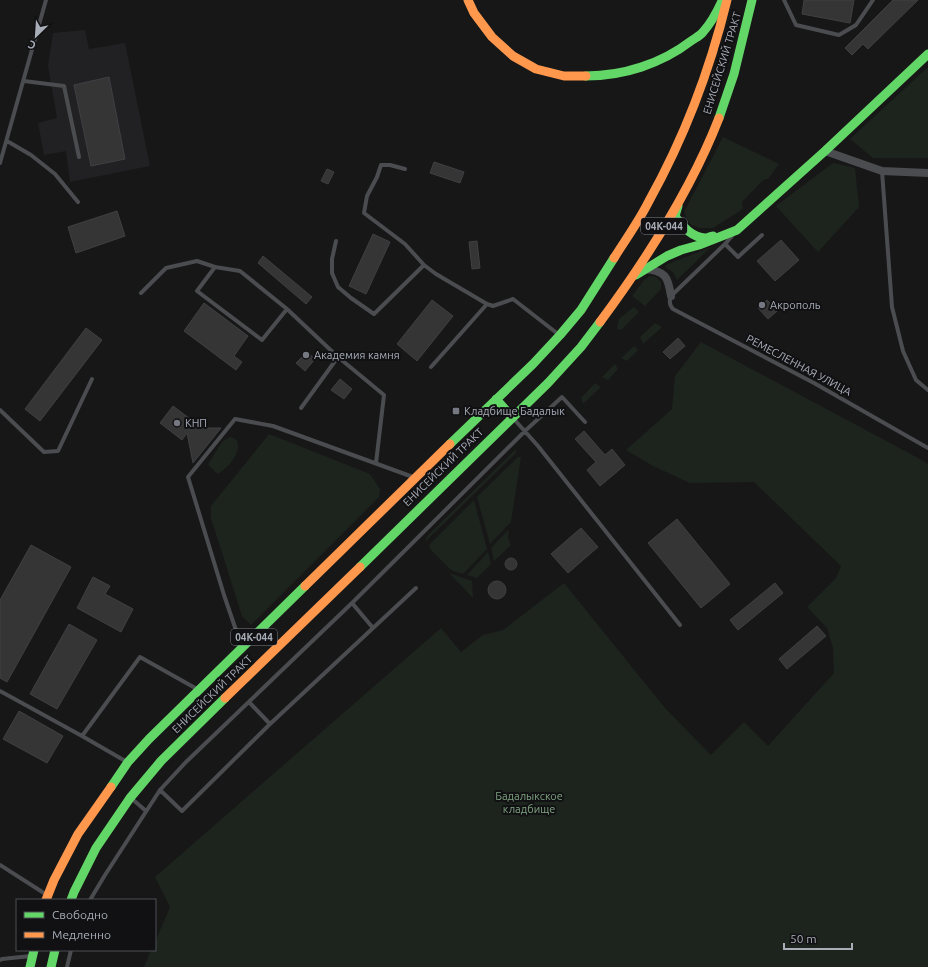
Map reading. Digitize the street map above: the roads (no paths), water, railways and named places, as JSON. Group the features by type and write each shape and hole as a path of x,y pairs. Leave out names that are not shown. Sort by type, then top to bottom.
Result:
{"main road":[{"path":"468,0 474,13 492,37 513,56 536,69 564,76 590,76 618,73 641,68 663,59 686,45 702,32 714,18 723,0"},
{"name":"ЕНИСЕЙСКИЙ ТРАКТ","path":"47,898 54,880 78,834 128,762 149,739 533,364 581,310 604,276 649,202 670,160 691,114 719,32 727,0"},
{"name":"ЕНИСЕЙСКИЙ ТРАКТ","path":"71,899 96,848 130,798 161,761 548,382 580,347 608,312 632,278 679,201 720,116 740,50 752,0"},
{"path":"632,278 667,256 737,230 928,54"},
{"path":"679,201 675,216 678,222 694,234 705,238 737,230"},
{"path":"496,400 512,417"},
{"path":"51,967 55,951"},
{"path":"30,967 33,953"}],"street":[{"path":"825,150 882,171 928,173"},
{"path":"645,269 655,270 666,277 671,296"}],"lane":[{"path":"0,163 46,0"},
{"path":"784,0 796,25 839,35 856,25 873,0"},
{"path":"24,81 64,86 79,157"},
{"path":"7,141 55,174 78,202"},
{"path":"404,169 390,164 381,165 378,177 367,196 364,213 405,244 424,265 436,274 493,306 513,299 560,335"},
{"path":"882,171 892,307 903,352 916,380 928,390"},
{"path":"671,296 725,244 737,230"},
{"path":"725,244 738,257 762,235"},
{"path":"336,242 332,259 332,273 338,288 374,314 424,265"},
{"path":"141,293 166,268 197,261 215,267 240,271 287,309 338,357 384,395 376,463"},
{"path":"215,267 197,291 262,340 287,309"},
{"name":"РЕМЕСЛЕННАЯ УЛИЦА","path":"671,296 670,304 673,309 814,383 928,448"},
{"path":"431,367 487,304"},
{"path":"301,408 338,357"},
{"path":"0,410 44,452 58,451 92,379"},
{"path":"91,899 105,874 160,790 186,762 352,603 525,431 562,397 585,422"},
{"path":"512,417 525,431 680,625"},
{"path":"242,648 224,595 188,477 235,419 273,426 415,478"},
{"path":"160,790 182,812 270,724 416,588"},
{"path":"352,603 373,628"},
{"path":"82,736 140,657 199,690"},
{"path":"0,691 128,762"},
{"path":"249,702 270,724"},
{"path":"130,798 146,811"},
{"path":"0,865 47,898"},
{"path":"67,967 71,951"},
{"path":"0,960 33,953"}],"place":[{"name":"Акрополь","path":"762,305"},
{"name":"Академия камня","path":"306,355"},
{"name":"Кладбище Бадалык","path":"456,411"},
{"name":"КНП","path":"177,423"}],"park label":[{"name":"Бадалыкское кладбище","path":"529,802"}]}
